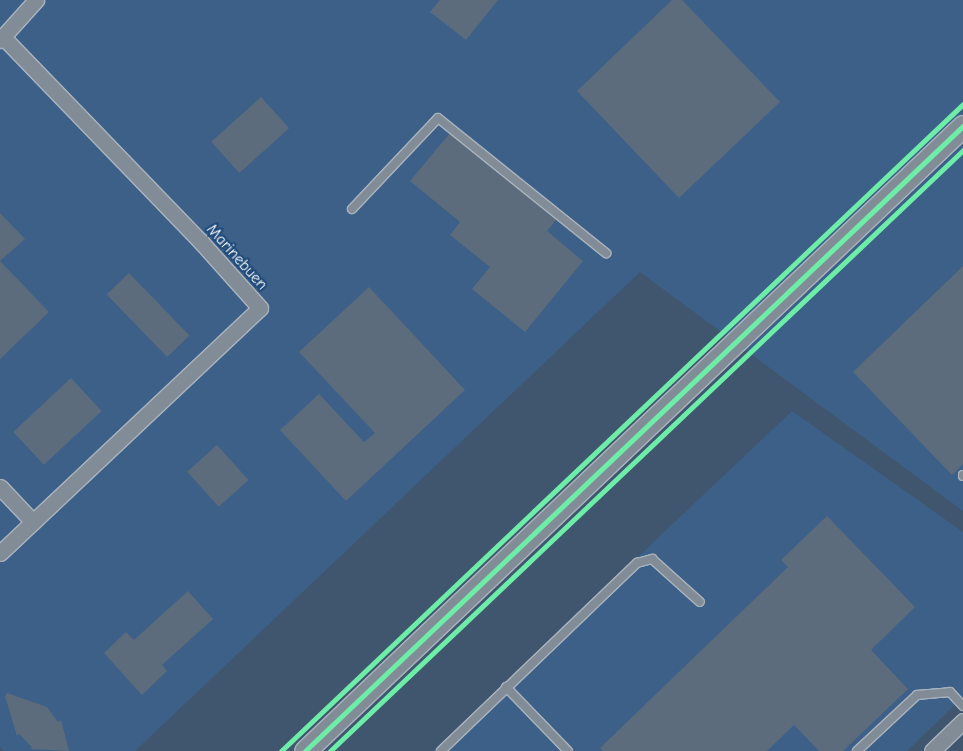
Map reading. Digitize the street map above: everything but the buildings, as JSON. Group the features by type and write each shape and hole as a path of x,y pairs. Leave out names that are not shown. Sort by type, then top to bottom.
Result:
{"street":[{"path":"1,39 36,0"},
{"name":"Marinebuen","path":"0,554 260,308 201,242 1,39"},
{"path":"305,751 963,126"},
{"path":"0,487 33,522"},
{"path":"932,751 963,721"}],"lane":[{"path":"352,209 438,118 606,253"},
{"path":"441,751 637,562 652,559 700,602"},
{"path":"506,687 568,751"},
{"path":"857,751 917,696 950,692 963,706"}],"shaded area":[{"path":"0,0 963,0 963,511 640,272 135,751 4,751 0,747"},
{"path":"792,411 963,532 963,697 907,751 433,751"}],"cycle path":[{"path":"281,751 963,104"},
{"path":"305,751 963,126"},
{"path":"330,751 963,150"}]}
